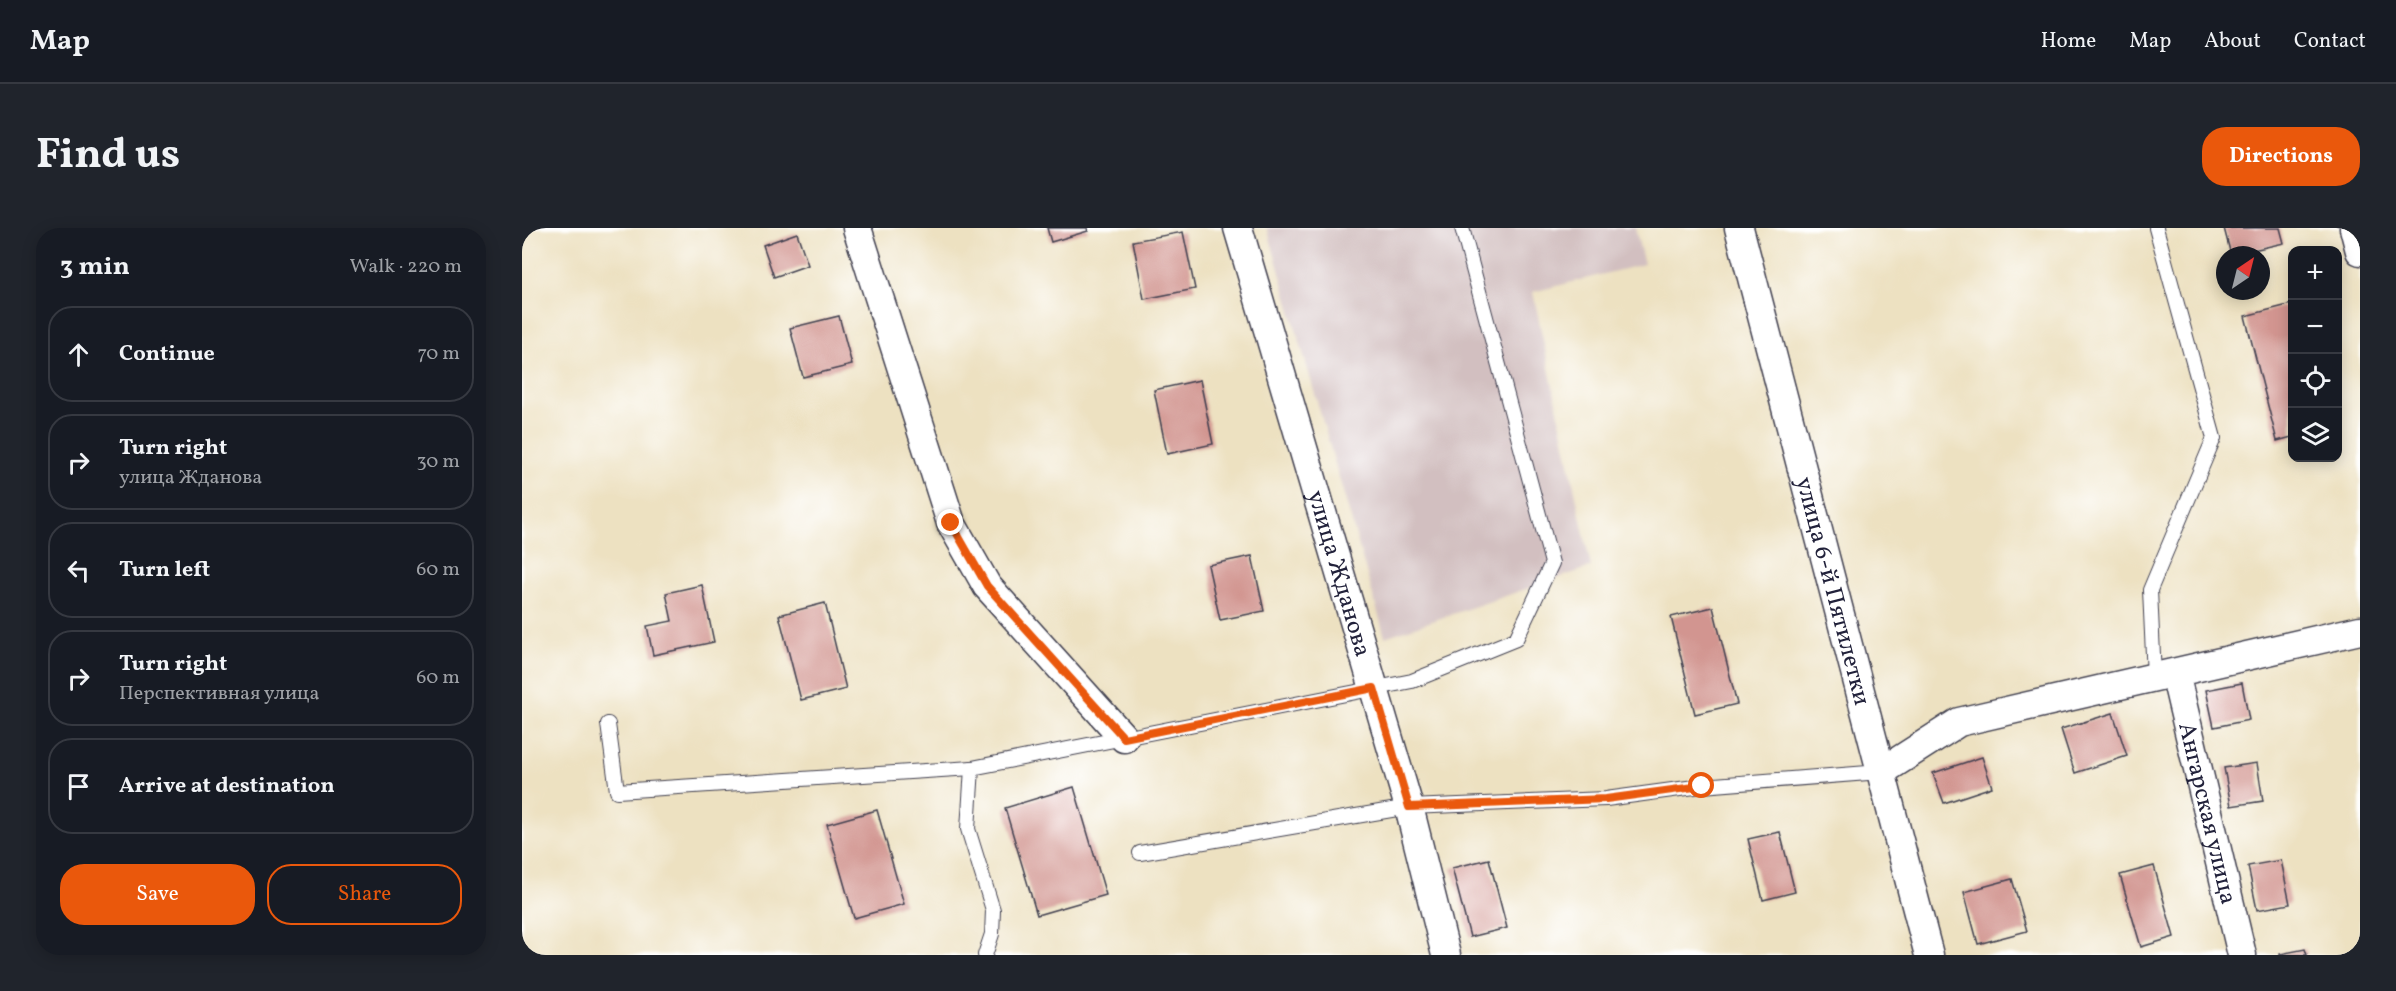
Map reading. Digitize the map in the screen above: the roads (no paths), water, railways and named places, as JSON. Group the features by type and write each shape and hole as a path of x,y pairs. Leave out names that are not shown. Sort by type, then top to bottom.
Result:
{"street":[{"path":"857,228 951,523 987,586 1124,738"},
{"name":"улица Жданова","path":"1238,228 1409,807 1446,955"},
{"name":"улица 6-й Пятилетки","path":"1739,228 1929,955"},
{"path":"2354,228 2360,251"},
{"path":"1881,772 1959,722 2360,630"},
{"name":"Ангарская улица","path":"2165,675 2242,955"}],"lane":[{"path":"608,724 617,791 972,768 1412,681 1516,639 1552,563 1462,228"},
{"path":"2156,228 2214,438 2150,590 2165,675"},
{"path":"972,768 968,829 993,910 992,934 985,955"},
{"path":"1140,853 1409,807 1606,799 1702,786 1881,772"}]}
